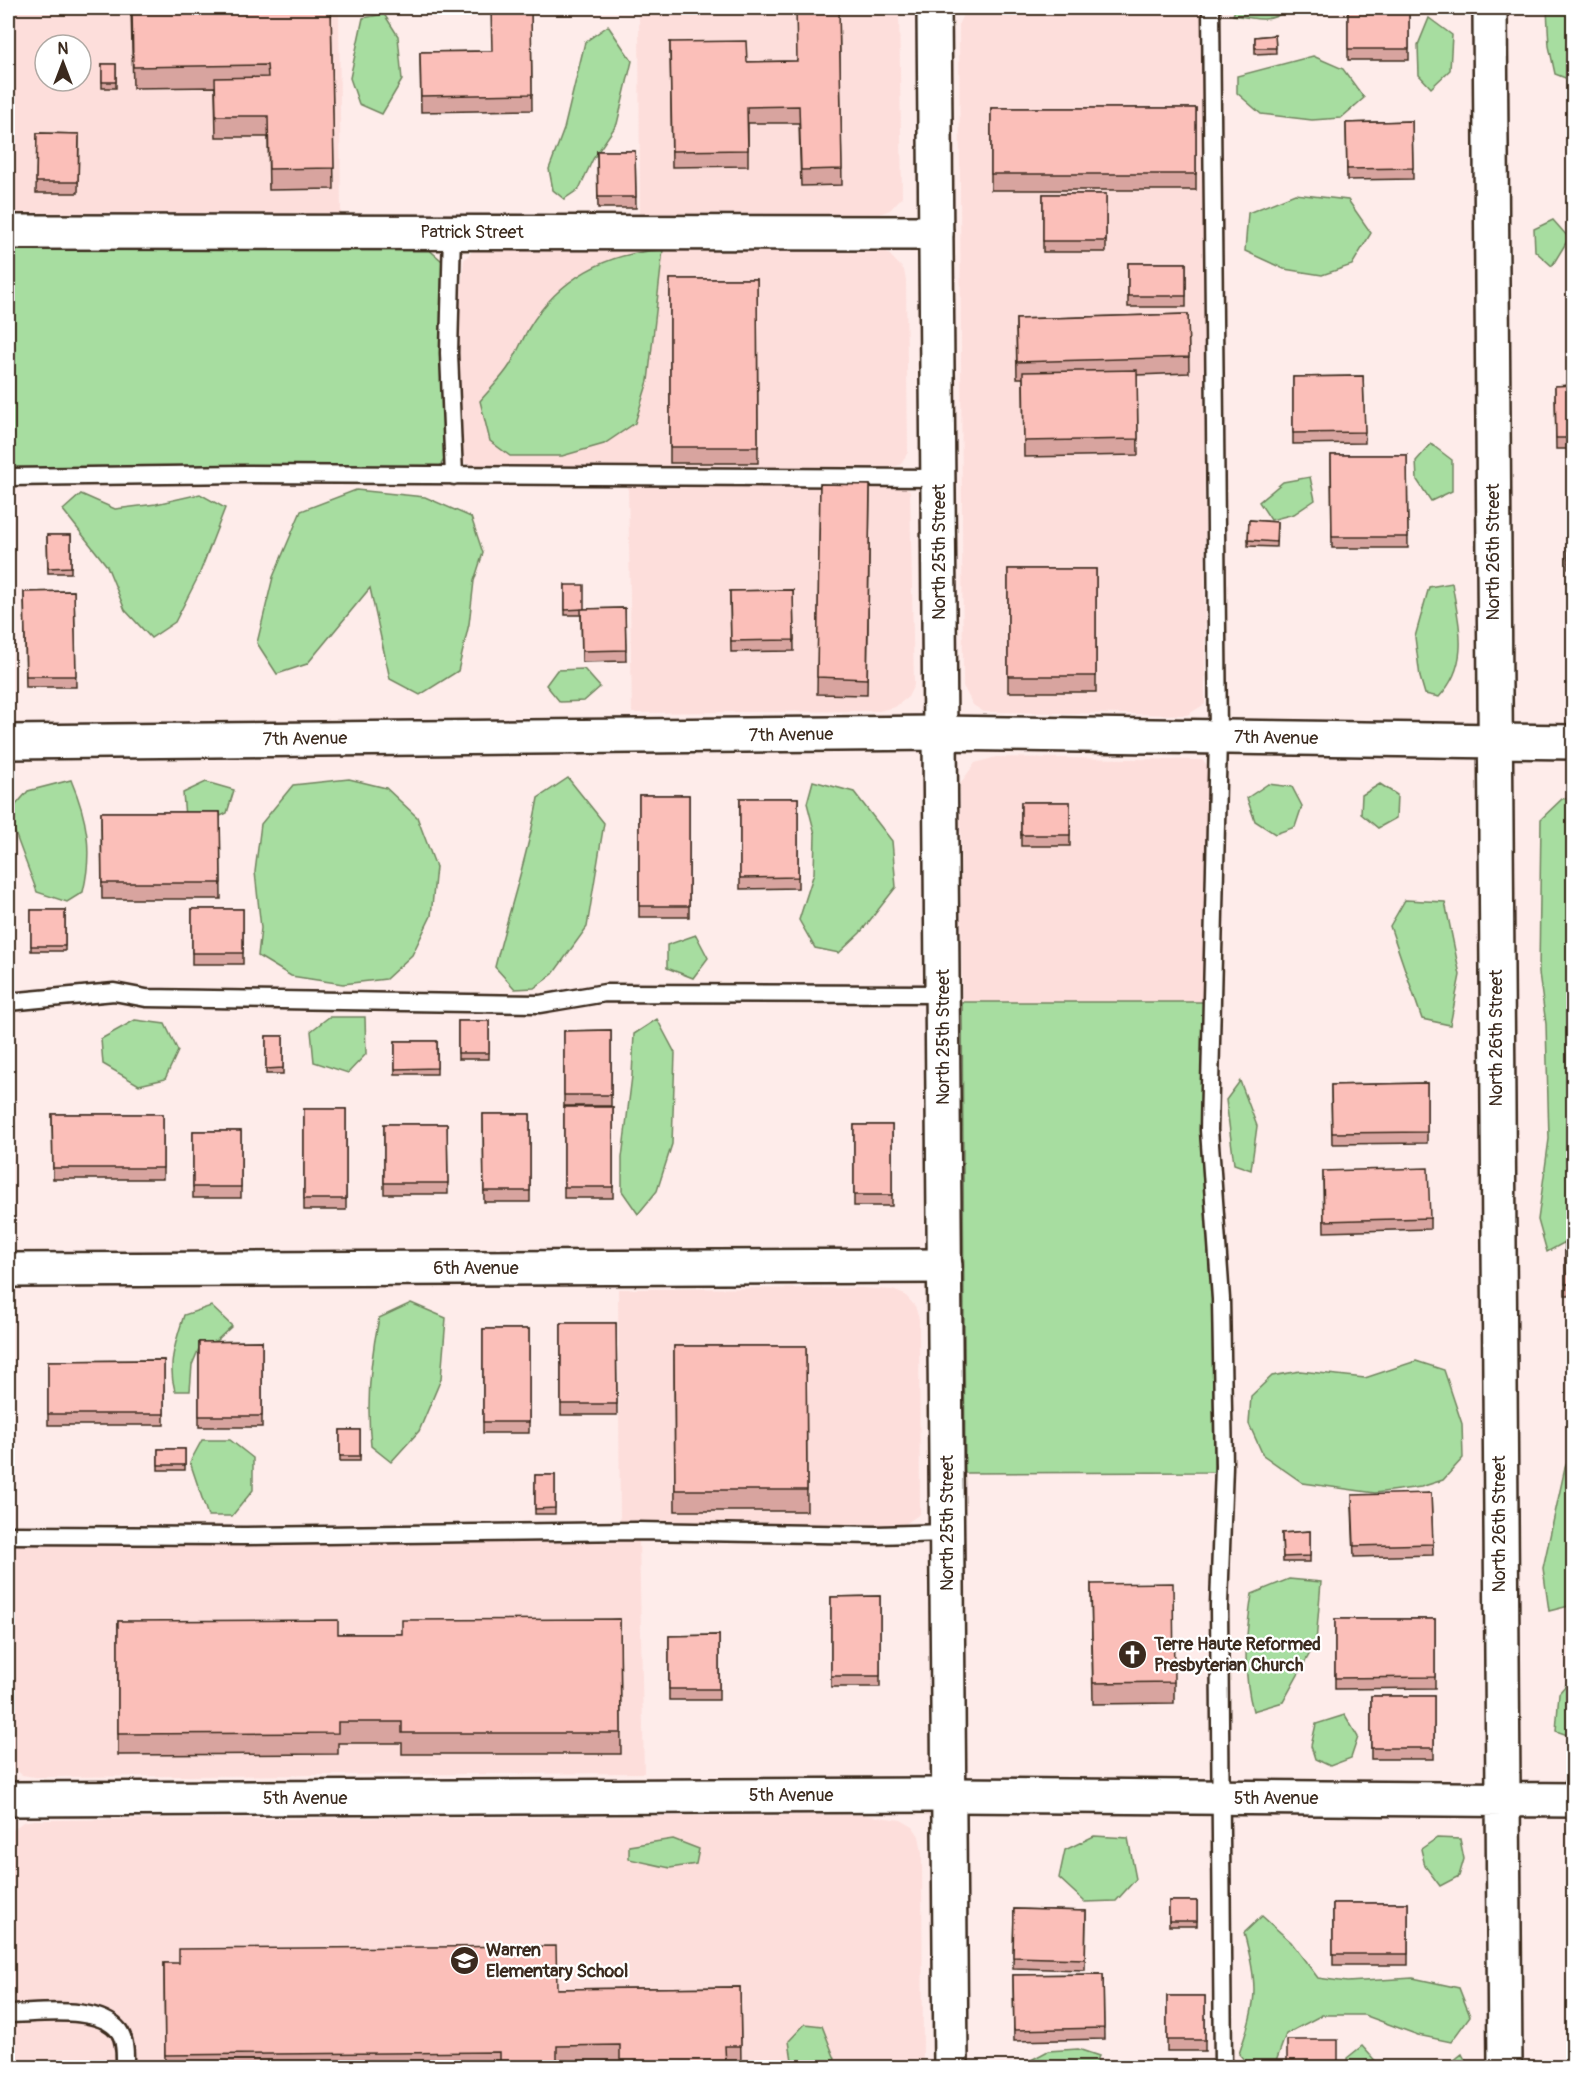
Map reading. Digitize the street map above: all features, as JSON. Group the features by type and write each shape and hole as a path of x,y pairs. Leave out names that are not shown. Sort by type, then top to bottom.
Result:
{"street":[{"name":"North 25th Street","path":"934,8 951,2067"},
{"name":"North 26th Street","path":"1490,8 1501,1799 1505,2067"},
{"name":"Patrick Street","path":"8,232 936,233"},
{"name":"7th Avenue","path":"8,742 940,734 1574,742"},
{"name":"6th Avenue","path":"8,1270 945,1266"},
{"name":"5th Avenue","path":"8,1799 949,1795 1574,1800"}],"lane":[{"path":"1211,8 1218,737 1209,1130 1221,1299 1224,1443 1219,1605 1223,2067"},
{"path":"452,231 449,353 454,476"},
{"path":"8,477 245,474 938,478"},
{"path":"8,1002 114,992 146,998 540,1004 605,993 943,994"},
{"path":"8,1534 246,1536 636,1531 877,1535 947,1533"},
{"path":"8,2014 83,2013 102,2019 119,2031 125,2049 125,2067"}],"shaded area":[{"path":"8,8 339,8 341,216 8,215"},
{"path":"639,8 899,8 902,197 890,210 869,218 640,217"},
{"path":"966,8 1204,8 1205,704 1187,715 984,712 973,705 963,686 959,23"},
{"path":"475,248 872,249 887,252 904,270 906,281 908,452 901,464 889,470 786,474 472,467 461,460 456,347 464,260"},
{"path":"886,484 904,487 910,491 914,685 908,697 895,707 879,711 632,713 628,486"},
{"path":"996,757 1202,760 1209,766 1211,776 1204,1002 962,1002 960,784 975,763"},
{"path":"861,1288 893,1290 905,1295 915,1306 919,1319 920,1514 905,1524 875,1526 620,1524 618,1289"},
{"path":"639,1539 644,1773 35,1777 22,1775 8,1763 8,1546 10,1544 22,1542 244,1545"},
{"name":"Warren Elementary School","path":"864,1815 901,1820 913,1827 919,1836 922,1853 923,2067 8,2068 8,1834 23,1822 34,1820"}],"green space":[{"path":"1236,8 1286,8 1275,17 1261,19 1233,15"},
{"path":"1574,8 1573,81 1555,74 1549,46 1547,9"},
{"path":"384,14 398,36 402,80 382,114 359,104 350,78 363,18"},
{"path":"1429,18 1452,35 1450,70 1431,88 1419,75 1418,45"},
{"path":"608,26 632,61 617,124 593,159 579,189 564,199 553,190 549,169 564,129 585,42"},
{"path":"1313,56 1343,69 1364,98 1341,118 1312,120 1261,114 1237,93 1237,76"},
{"path":"1295,194 1348,200 1371,233 1352,265 1322,275 1284,269 1245,251 1248,213"},
{"path":"1553,220 1569,238 1552,266 1535,251 1534,229"},
{"path":"418,246 427,248 442,261 445,278 445,458 439,468 8,469 8,250"},
{"path":"663,250 648,381 635,423 604,444 562,456 510,456 490,441 480,401 507,370 529,328 554,295 586,271 604,263 623,256"},
{"path":"1431,444 1452,460 1452,491 1431,501 1417,480 1416,461"},
{"path":"1310,477 1315,500 1294,514 1271,520 1259,502 1283,482"},
{"path":"356,490 425,497 471,517 483,553 474,581 469,624 458,671 420,695 390,679 370,588 307,664 277,674 257,643 273,577 301,511"},
{"path":"81,494 115,509 156,504 200,494 225,508 199,575 175,622 151,638 125,610 107,566 63,510"},
{"path":"1452,583 1459,629 1459,657 1456,671 1439,697 1425,694 1420,677 1415,637 1429,587"},
{"path":"584,669 600,687 584,701 560,702 546,685 557,670"},
{"path":"568,778 604,823 587,927 553,974 534,988 515,989 495,967 524,862 538,798"},
{"path":"349,779 386,788 417,817 436,867 431,916 412,955 386,979 343,984 291,976 258,956 261,928 255,872 261,824 293,785"},
{"path":"71,780 87,835 88,863 83,892 67,902 37,892 8,814 28,791"},
{"path":"813,781 854,792 892,841 896,887 860,933 839,953 815,948 799,920 814,873 815,834 807,803"},
{"path":"206,782 234,790 227,813 212,820 185,817 183,793"},
{"path":"1268,784 1292,787 1302,806 1295,827 1275,834 1255,821 1247,798"},
{"path":"1380,784 1397,795 1396,818 1378,828 1361,814 1362,795"},
{"path":"1573,797 1573,1238 1547,1252 1538,1220 1549,1139 1546,1024 1539,973 1541,819 1562,799"},
{"path":"1405,900 1445,902 1460,975 1450,1025 1422,1019 1390,926"},
{"path":"696,935 708,958 693,978 667,968 667,945"},
{"path":"962,1002 1204,1002 1200,1133 1212,1304 1214,1472 965,1473"},
{"path":"329,1017 365,1017 366,1054 348,1073 314,1062 311,1031"},
{"path":"657,1019 675,1053 672,1144 657,1191 638,1214 622,1191 622,1158 632,1076 634,1034"},
{"path":"135,1020 165,1024 178,1051 165,1079 139,1085 103,1064 101,1039"},
{"path":"1240,1081 1257,1126 1251,1170 1234,1164 1226,1100"},
{"path":"411,1303 446,1318 441,1379 419,1431 391,1462 371,1446 369,1397 373,1350 379,1318"},
{"path":"211,1306 232,1326 217,1340 200,1346 192,1365 190,1391 175,1391 172,1362 184,1315"},
{"path":"1416,1361 1444,1370 1462,1424 1463,1458 1443,1480 1421,1487 1375,1493 1303,1483 1263,1455 1249,1424 1251,1396 1272,1376 1300,1371 1365,1378"},
{"path":"202,1440 230,1440 253,1458 253,1490 232,1516 208,1516 190,1462"},
{"path":"1573,1447 1573,1605 1549,1611 1543,1568 1565,1468"},
{"path":"1289,1579 1321,1582 1316,1642 1283,1702 1253,1711 1246,1667 1252,1594"},
{"path":"1573,1677 1573,1737 1556,1731 1559,1693"},
{"path":"1345,1715 1358,1737 1351,1758 1330,1766 1315,1759 1311,1746 1316,1724"},
{"path":"1094,1836 1128,1838 1136,1879 1116,1901 1085,1902 1059,1878 1065,1850"},
{"path":"1437,1838 1460,1839 1464,1859 1459,1876 1440,1886 1425,1866 1421,1849"},
{"path":"673,1839 699,1849 696,1864 670,1868 629,1859 629,1846"},
{"path":"1262,1916 1291,1942 1318,1978 1347,1982 1413,1978 1459,1988 1470,2016 1451,2042 1418,2035 1364,2015 1322,2015 1286,2034 1274,2067 1251,2067 1239,2054 1254,1994 1252,1967 1244,1933"},
{"path":"805,2024 822,2026 835,2059 830,2067 793,2067 789,2041"},
{"path":"1362,2046 1380,2067 1347,2067 1347,2058"},
{"path":"1078,2049 1099,2056 1094,2067 1018,2067 1048,2051"},
{"path":"1462,2054 1469,2067 1451,2067 1452,2062"}],"building":[{"path":"132,8 331,8 334,168 269,169 268,116 216,116 215,78 268,77 267,65 133,67"},
{"path":"491,8 531,8 532,94 421,96 420,52 492,51"},
{"path":"796,8 839,8 842,169 801,170 799,106 747,107 748,150 672,151 670,42 746,41 747,62 797,61"},
{"path":"1348,8 1409,8 1409,49 1348,49"},
{"path":"1275,35 1276,48 1255,48 1255,37"},
{"path":"102,64 116,64 116,82 102,82"},
{"path":"991,108 1196,108 1196,174 991,174"},
{"path":"1412,121 1413,168 1347,169 1346,123"},
{"path":"37,133 79,134 78,182 36,182"},
{"path":"597,151 635,151 636,197 598,197"},
{"path":"1043,194 1106,194 1106,241 1043,241"},
{"path":"1128,263 1186,263 1186,296 1128,296"},
{"path":"670,279 757,279 758,447 670,447"},
{"path":"1188,314 1189,357 1017,362 1016,319"},
{"path":"1137,370 1138,439 1024,441 1023,372"},
{"path":"1363,376 1365,432 1293,433 1293,377"},
{"path":"1574,385 1574,438 1556,438 1555,386"},
{"path":"1331,455 1407,455 1408,537 1332,537"},
{"path":"820,484 870,485 867,679 817,677"},
{"path":"1567,506 1574,506 1574,557 1568,557"},
{"path":"1249,520 1277,522 1276,542 1248,540"},
{"path":"47,535 71,535 71,567 48,568"},
{"path":"1008,569 1096,569 1096,676 1008,676"},
{"path":"565,585 584,585 584,609 565,610"},
{"path":"793,590 794,640 731,641 730,591"},
{"path":"74,591 76,676 26,676 24,592"},
{"path":"625,608 626,650 582,651 581,609"},
{"path":"639,795 689,795 689,906 639,906"},
{"path":"740,798 798,798 798,877 740,878"},
{"path":"1021,802 1070,802 1070,835 1021,835"},
{"path":"101,812 220,812 221,883 102,883"},
{"path":"192,909 243,909 243,953 192,953"},
{"path":"31,910 65,910 65,946 31,946"},
{"path":"458,1021 489,1021 489,1053 458,1053"},
{"path":"611,1030 611,1095 564,1095 564,1031"},
{"path":"266,1036 283,1036 283,1068 266,1069"},
{"path":"395,1041 437,1041 437,1068 395,1069"},
{"path":"1427,1083 1427,1132 1332,1133 1331,1085"},
{"path":"564,1107 613,1107 613,1187 564,1187"},
{"path":"304,1109 346,1109 346,1199 304,1199"},
{"path":"52,1114 163,1114 163,1168 53,1168"},
{"path":"483,1114 530,1114 530,1191 484,1191"},
{"path":"384,1124 447,1124 448,1183 384,1183"},
{"path":"854,1125 892,1125 892,1195 854,1195"},
{"path":"193,1131 241,1131 241,1187 193,1187"},
{"path":"1428,1168 1430,1218 1324,1221 1323,1171"},
{"path":"1565,1239 1574,1239 1574,1284 1565,1284"},
{"path":"561,1323 616,1323 617,1404 561,1404"},
{"path":"483,1329 529,1329 529,1422 483,1422"},
{"path":"262,1341 262,1416 199,1416 199,1342"},
{"path":"674,1346 806,1346 807,1490 675,1490"},
{"path":"164,1360 164,1414 48,1414 48,1361"},
{"path":"340,1430 360,1430 360,1456 340,1456"},
{"path":"158,1449 185,1449 185,1465 158,1465"},
{"path":"535,1475 555,1475 555,1508 535,1509"},
{"path":"1431,1493 1433,1544 1354,1546 1352,1495"},
{"path":"1310,1531 1310,1556 1283,1557 1282,1533"},
{"name":"Terre Haute Reformed Presbyterian Church","path":"1173,1583 1174,1682 1093,1683 1091,1584"},
{"path":"880,1596 880,1676 831,1676 831,1597"},
{"path":"620,1619 621,1733 402,1733 402,1722 338,1722 338,1733 118,1734 118,1621 338,1620 338,1634 402,1634 402,1620"},
{"path":"1335,1619 1435,1619 1435,1677 1335,1678"},
{"path":"719,1635 719,1689 669,1689 669,1636"},
{"path":"1371,1696 1434,1696 1434,1748 1371,1748"},
{"path":"1169,1901 1197,1901 1197,1921 1169,1921"},
{"path":"1333,1903 1408,1903 1408,1954 1333,1954"},
{"path":"1014,1909 1086,1911 1085,1959 1013,1957"},
{"path":"556,1946 557,1989 740,1987 741,2046 725,2046 726,2067 620,2067 620,2045 557,2046 557,2067 500,2067 500,2052 165,2055 164,1963 179,1963 179,1949"},
{"path":"1103,1974 1104,2028 1014,2030 1013,1975"},
{"path":"1167,1996 1205,1996 1205,2040 1167,2040"},
{"path":"1287,2040 1338,2040 1338,2067 1287,2067"},
{"path":"1570,2050 1574,2050 1574,2067 1570,2067"}],"place":[{"name":"Terre Haute Reformed Presbyterian Church","path":"1133,1654"},
{"name":"Warren Elementary School","path":"465,1960"}]}
